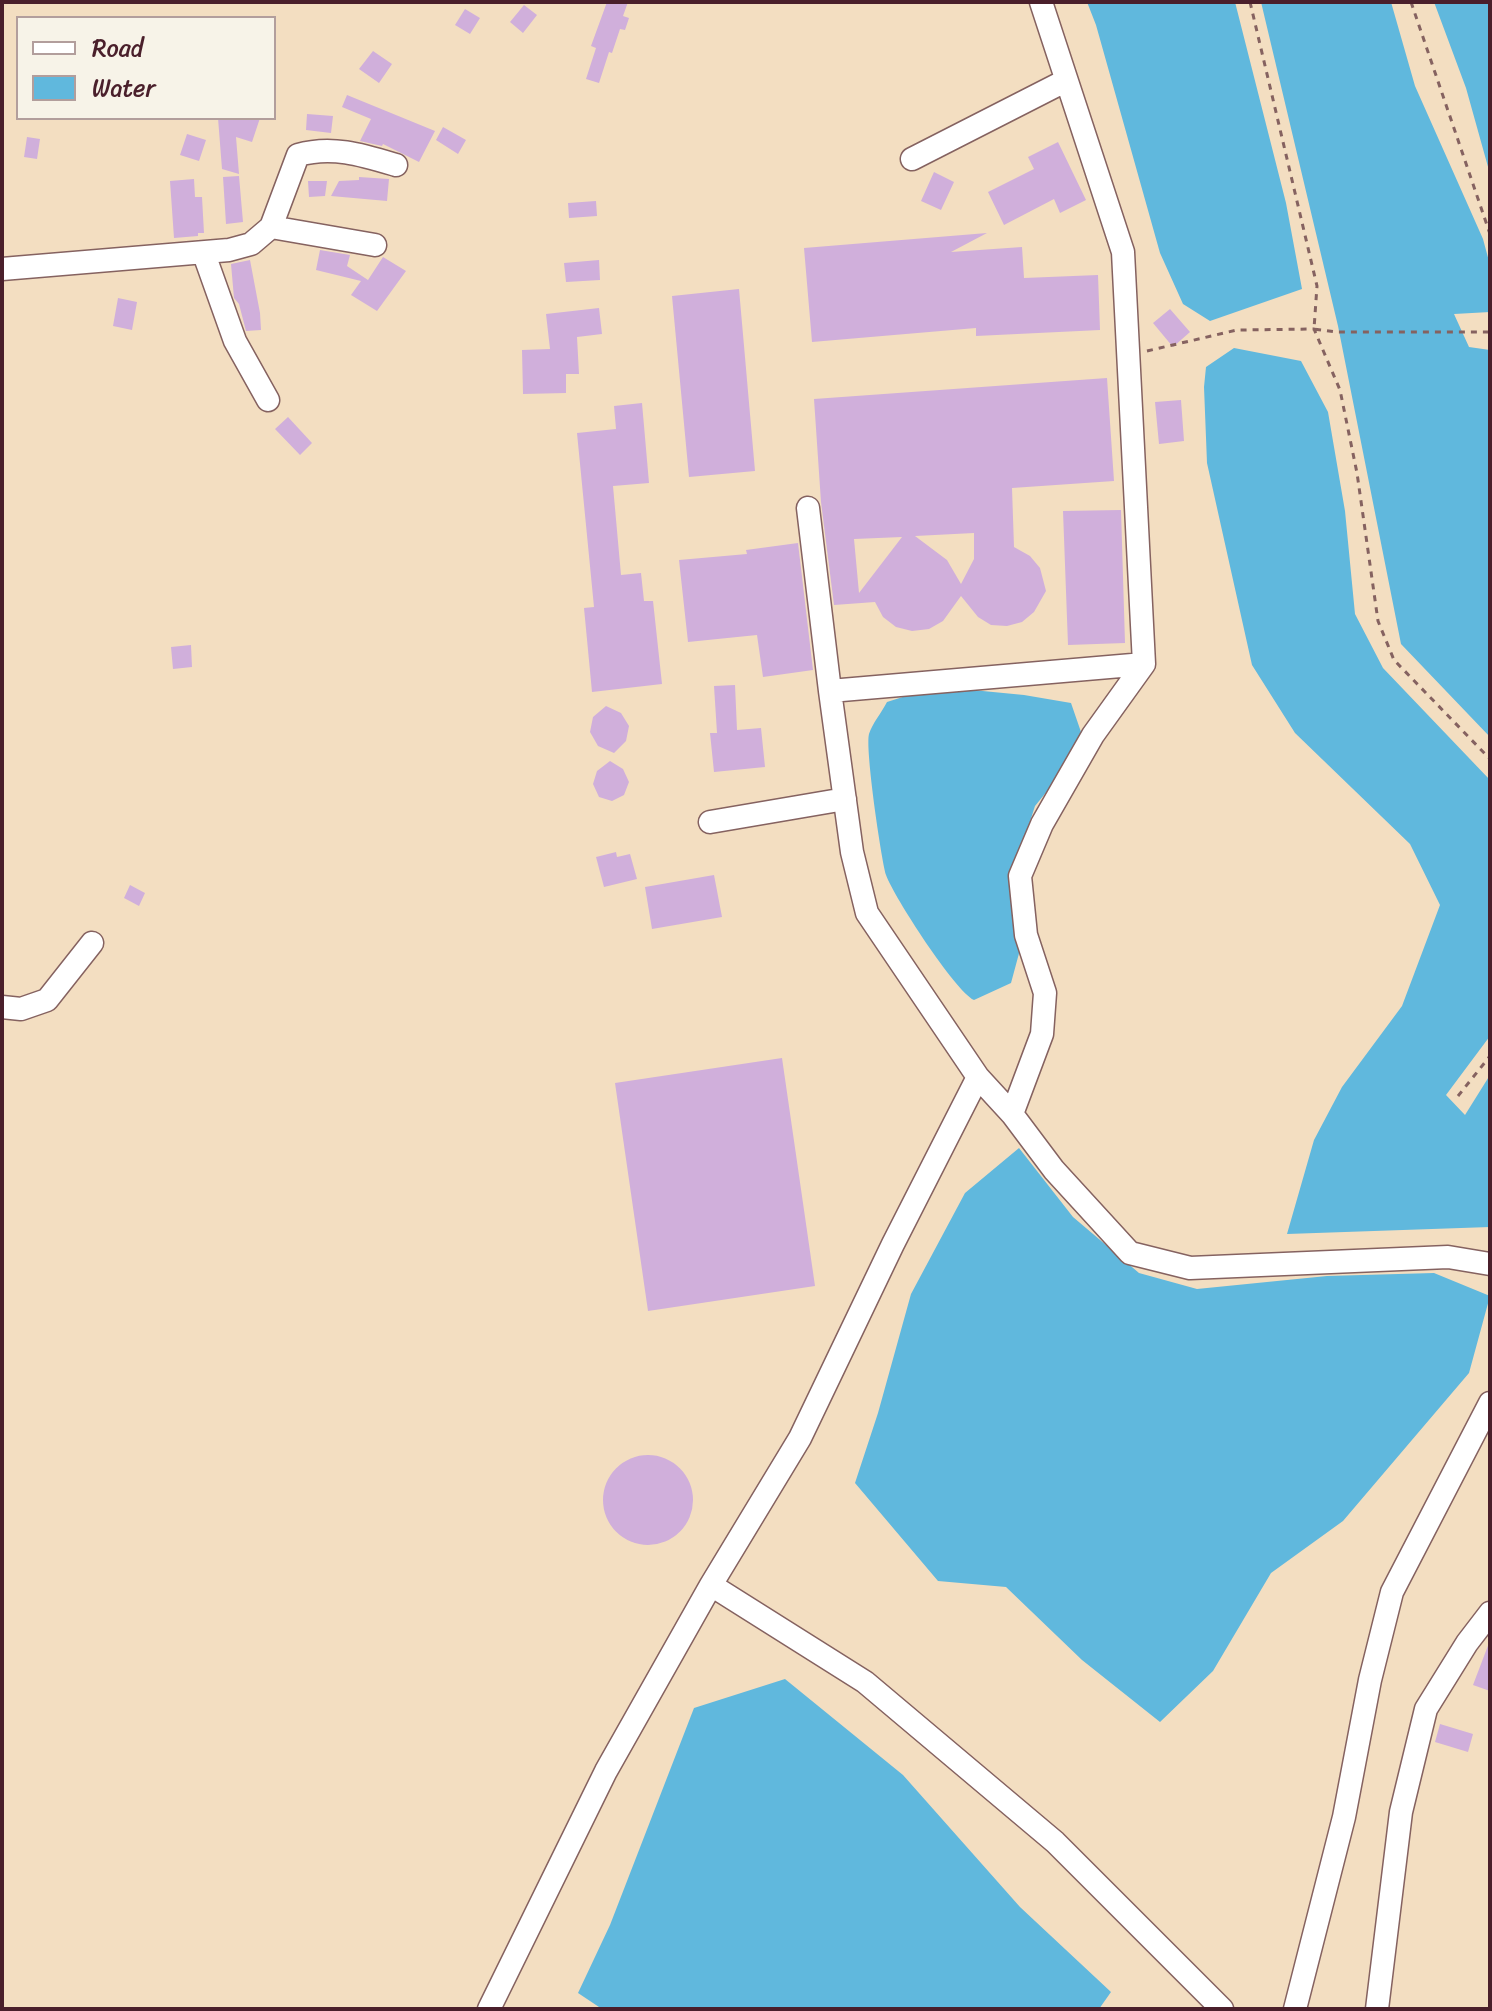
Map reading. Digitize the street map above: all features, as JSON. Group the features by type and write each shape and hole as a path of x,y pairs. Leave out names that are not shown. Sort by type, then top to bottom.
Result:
{"street":[{"path":"1012,1114 1042,1034 1045,993 1026,935 1020,876 1042,824 1093,735 1144,664 1123,252 1041,2"},
{"path":"912,159 1065,81"},
{"path":"2,269 204,254 251,244 271,227 298,155 314,150 334,150 396,165"},
{"path":"271,227 375,245"},
{"path":"204,254 235,341 268,400"},
{"path":"808,508 852,852 867,913 978,1077 1012,1114 1054,1170 1130,1253 1190,1268 1448,1257 1490,1264"},
{"path":"830,691 1144,664"},
{"path":"710,822 845,799"},
{"path":"2,1007 21,1009 47,1000 92,943"},
{"path":"489,2009 606,1771 687,1633 711,1585 800,1438 978,1077"},
{"path":"1295,2009 1344,1817 1370,1680 1392,1592 1490,1403"},
{"path":"711,1585 865,1682 1055,1842 1222,2009"},
{"path":"1377,2009 1401,1812 1426,1709 1467,1643 1490,1613"}],"path":[{"path":"1250,2 1317,286 1314,329 1340,390 1357,473 1378,621 1394,660 1490,759"},
{"path":"1411,2 1490,234"},
{"path":"1128,356 1237,330 1490,332"},
{"path":"1458,1096 1490,1056"}],"water":[{"path":"1087,2 1235,2 1286,203 1302,289 1210,321 1183,304 1160,253"},
{"path":"1261,2 1391,2 1415,86 1483,239 1490,265 1490,312 1454,314 1469,347 1490,350 1490,737 1401,644 1338,326"},
{"path":"1434,2 1490,2 1490,174 1466,88"},
{"path":"1234,348 1301,361 1328,412 1345,511 1355,614 1383,668 1490,780 1490,1036 1446,1095 1465,1115 1490,1075 1490,1227 1287,1234 1314,1140 1342,1087 1402,1006 1440,905 1410,844 1295,733 1252,665 1207,463 1206,367"},
{"path":"962,689 1071,703 1081,732 1057,779 1035,806 1026,834 1021,946 1011,983 974,1000 953,980 926,942 886,875 868,744 870,730 887,702 909,695"},
{"path":"1019,1148 1073,1217 1139,1273 1197,1289 1327,1276 1434,1273 1490,1296 1469,1373 1343,1521 1271,1573 1213,1671 1160,1722 1082,1660 1006,1587 938,1581 855,1483 911,1294 965,1193"},
{"path":"785,1679 903,1775 1020,1907 1111,1992 1099,2009 602,2009 578,1993 610,1925 694,1708"}],"building":[{"path":"607,2 628,2 623,16 629,18 625,30 620,29 612,53 609,52 599,83 586,79 596,48 591,46"},
{"path":"524,5 537,15 523,33 510,22"},
{"path":"465,9 480,18 470,34 455,25"},
{"path":"373,51 392,64 379,83 359,69"},
{"path":"347,95 435,131 419,162 383,144 360,141 371,119 342,107"},
{"path":"307,114 333,116 331,133 306,130"},
{"path":"218,120 259,120 252,142 236,137 239,174 222,169"},
{"path":"443,127 466,140 458,154 436,140"},
{"path":"187,134 206,140 199,161 180,155"},
{"path":"27,137 40,139 37,159 24,157"},
{"path":"1058,142 1086,200 1060,213 1054,199 1004,225 988,192 1034,169 1028,157"},
{"path":"934,172 954,182 941,210 921,201"},
{"path":"239,176 243,222 226,224 223,177"},
{"path":"359,177 389,179 387,201 331,196 339,181 359,180"},
{"path":"194,179 195,197 202,197 204,233 174,238 170,181"},
{"path":"308,181 327,181 325,196 309,197"},
{"path":"596,201 597,216 569,218 568,203"},
{"path":"987,233 951,252 1022,247 1024,278 1098,275 1100,330 976,336 976,328 812,342 804,248"},
{"path":"320,250 350,255 347,266 368,280 383,257 406,271 377,311 351,295 361,281 316,270"},
{"path":"250,260 261,330 246,331 239,304 234,298 231,264"},
{"path":"599,260 600,280 566,282 564,263"},
{"path":"739,289 755,471 689,477 672,296"},
{"path":"118,298 137,302 132,330 113,326"},
{"path":"599,308 602,334 577,337 579,374 566,374 566,393 523,394 522,350 550,349 546,314"},
{"path":"1170,309 1190,332 1173,347 1153,323"},
{"path":"1107,378 1114,481 1012,488 1014,547 1030,556 1040,568 1046,591 1034,612 1022,622 1007,626 991,625 978,617 961,596 943,621 929,629 912,631 896,627 883,617 875,602 834,605 821,502 814,399","holes":["974,533 974,559 961,584 947,560 915,536","902,537 859,593 854,539"]},
{"path":"1181,400 1184,441 1159,444 1155,402"},
{"path":"642,403 649,483 613,486 621,575 641,573 644,601 653,601 662,684 592,692 584,608 594,607 577,433 616,429 614,406"},
{"path":"288,417 312,443 300,455 275,429"},
{"path":"1121,510 1125,643 1068,645 1063,511"},
{"path":"798,543 813,670 763,677 757,635 688,642 679,560 747,554 746,550"},
{"path":"191,645 192,667 173,669 171,647"},
{"path":"735,685 737,730 761,728 765,767 714,772 710,733 717,733 714,686"},
{"path":"606,706 621,713 629,726 626,741 614,753 598,746 590,732 593,717"},
{"path":"610,761 623,769 629,782 624,795 612,801 599,797 593,784 597,771"},
{"path":"616,852 617,857 630,854 637,879 604,887 596,857"},
{"path":"714,875 722,917 652,929 645,887"},
{"path":"130,885 145,893 139,906 124,898"},
{"path":"782,1058 815,1286 648,1311 615,1083"},
{"path":"639,1455 657,1455 673,1462 686,1475 693,1491 693,1509 686,1525 673,1538 657,1545 639,1545 623,1538 610,1525 603,1509 603,1491 610,1475 623,1462"},
{"path":"1490,1644 1490,1691 1473,1685"},
{"path":"1440,1724 1473,1734 1468,1752 1435,1742"}]}
